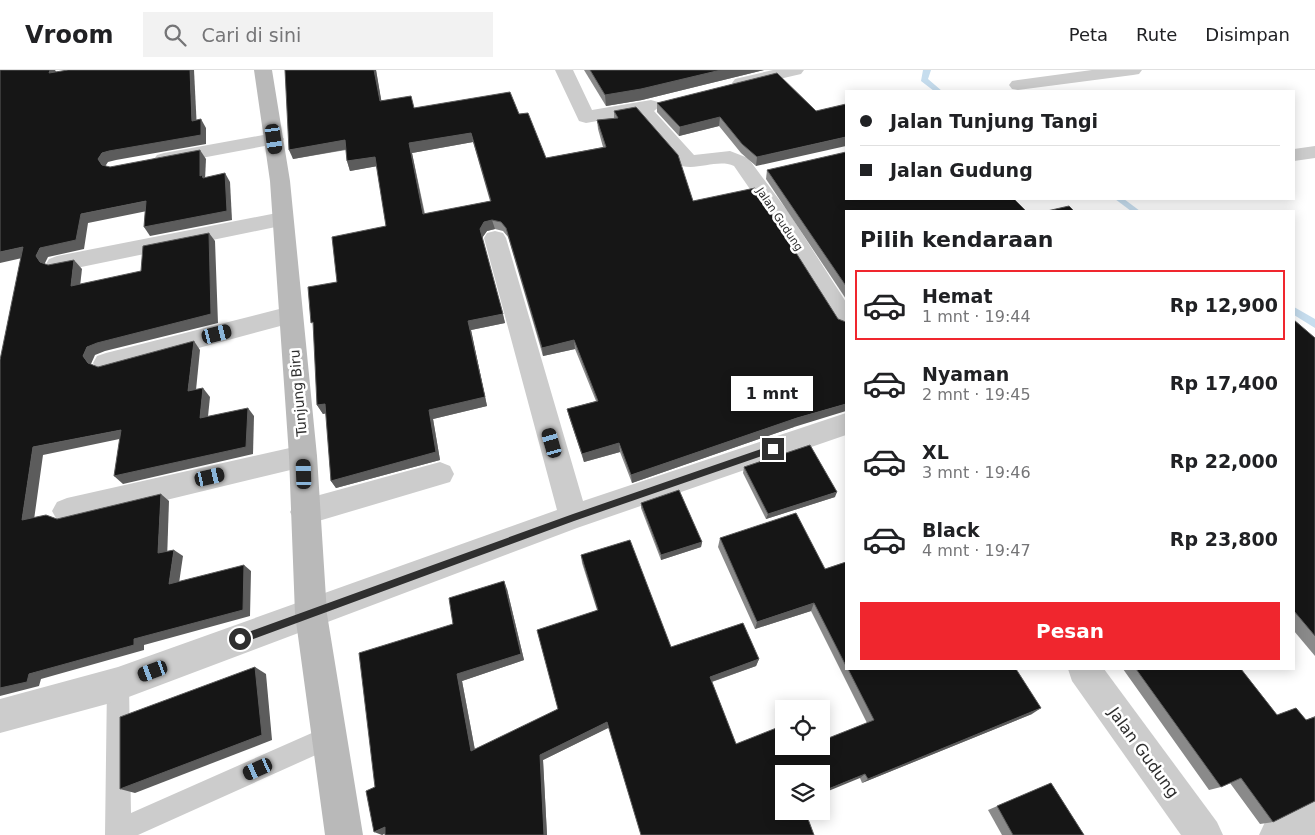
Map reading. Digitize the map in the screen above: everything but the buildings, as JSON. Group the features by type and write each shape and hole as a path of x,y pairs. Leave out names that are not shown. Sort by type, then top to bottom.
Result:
{"street":[{"name":"Tunjung Biru","path":"263,70 280,181 292,315 303,456 311,614 344,835"},
{"path":"564,70 586,118 671,101"},
{"path":"728,87 795,70"},
{"path":"1018,85 1133,70"},
{"name":"Jalan Gudung","path":"642,108 689,162 730,158 760,173 781,218 845,319"},
{"path":"144,163 274,139"},
{"path":"1295,156 1315,152"},
{"path":"57,264 282,219"},
{"path":"495,238 573,517"},
{"path":"106,363 292,315"},
{"path":"0,716 118,684 573,517 845,424"},
{"path":"67,511 303,456"},
{"path":"305,512 440,474"},
{"name":"Jalan Gudung","path":"1085,670 1204,835"},
{"path":"1278,835 1315,817"}],"lane":[{"path":"118,684 118,833 330,737"}],"waterway":[{"path":"927,70 924,79 937,90"},
{"path":"1120,200 1135,210"},
{"path":"1295,311 1315,324"}],"route":[{"path":"240,639 573,517 773,449"}]}
